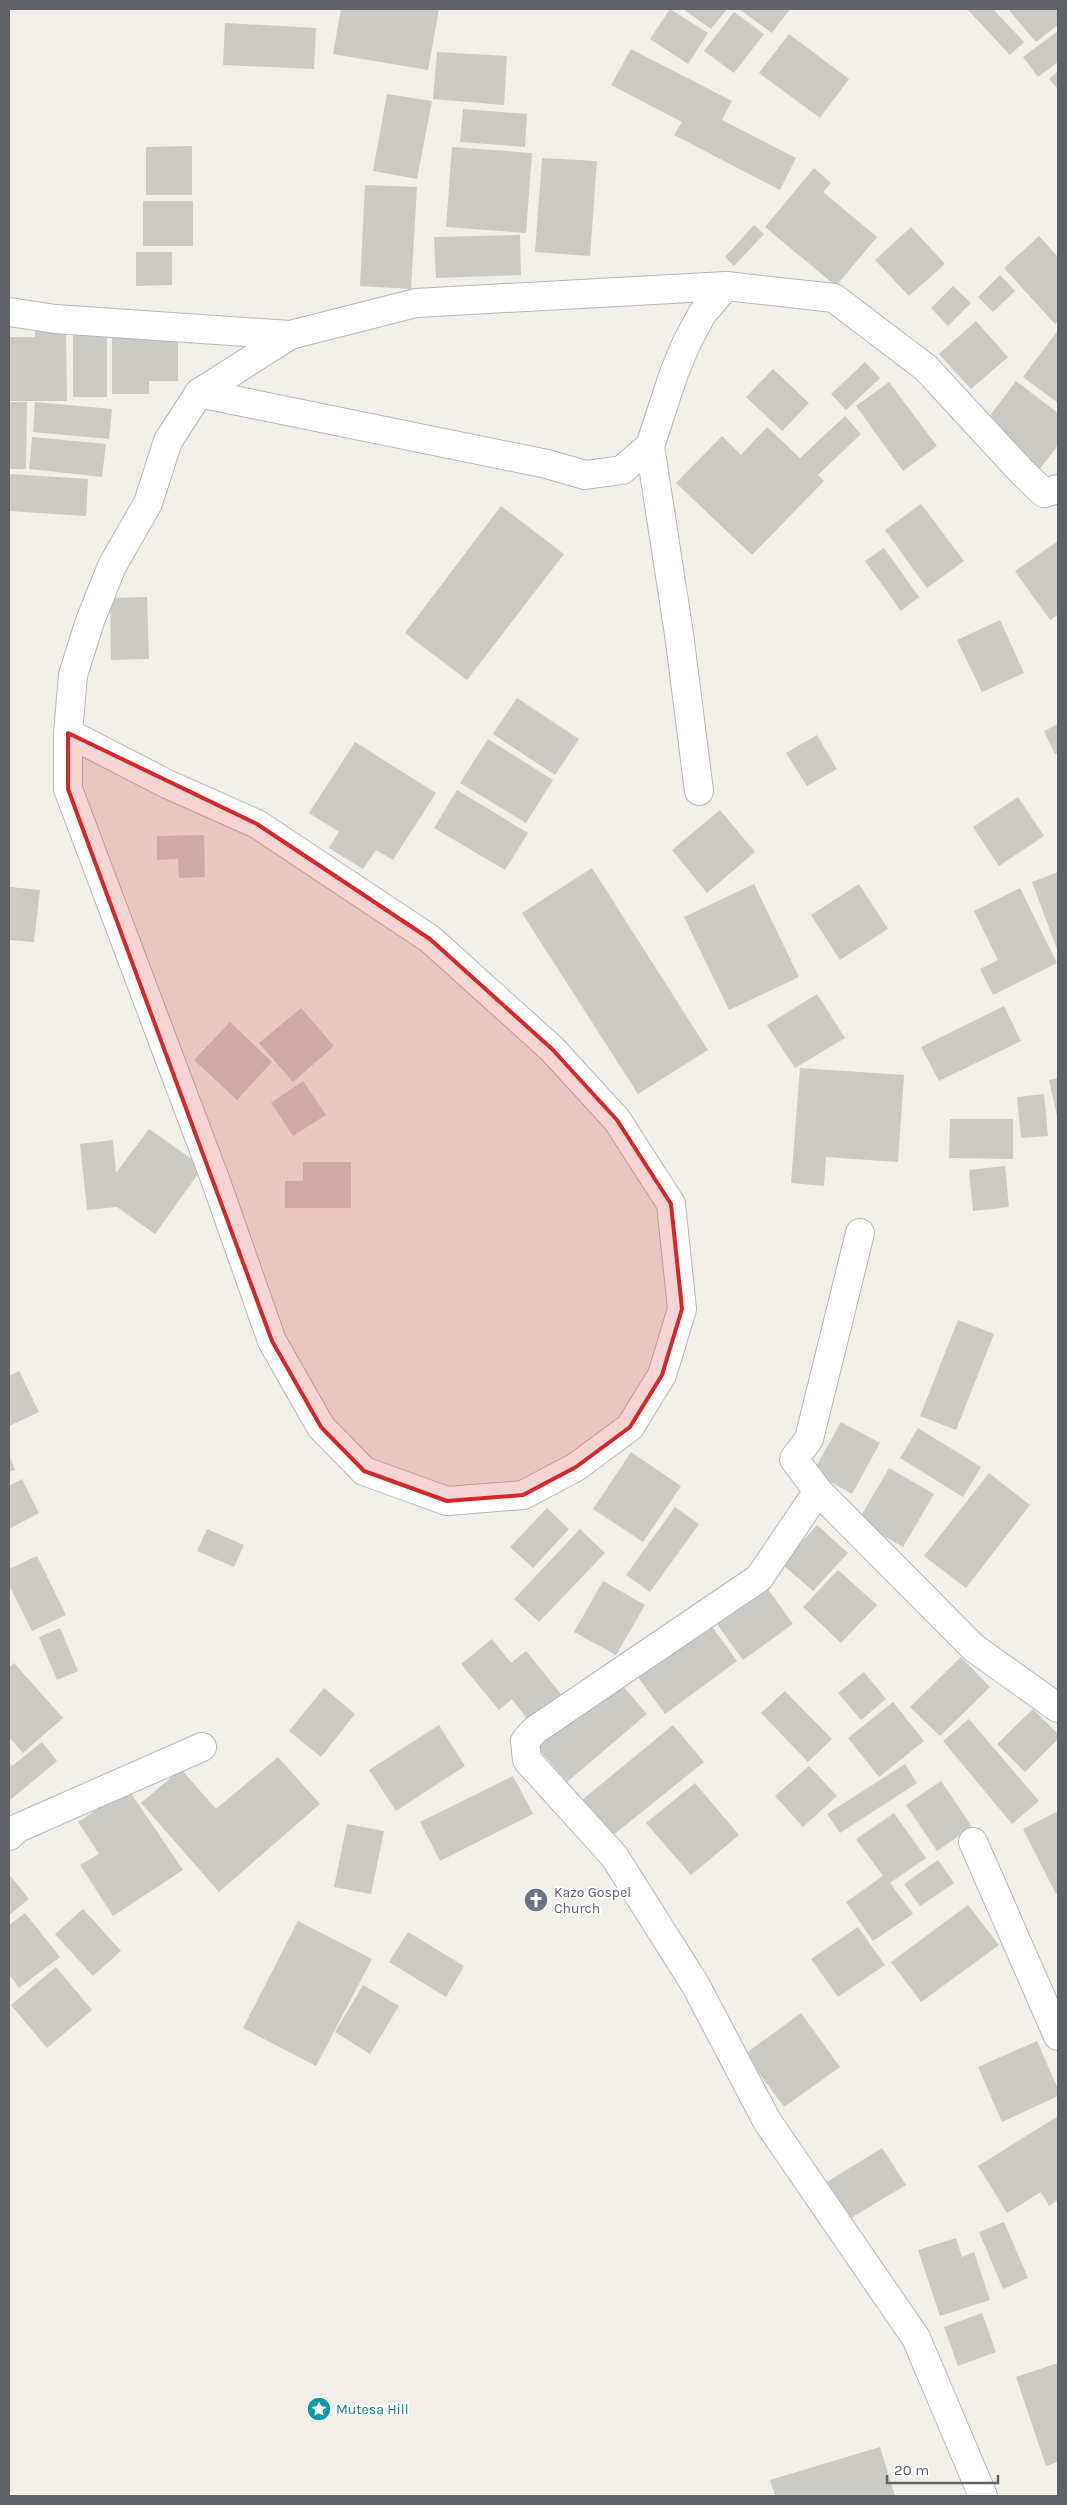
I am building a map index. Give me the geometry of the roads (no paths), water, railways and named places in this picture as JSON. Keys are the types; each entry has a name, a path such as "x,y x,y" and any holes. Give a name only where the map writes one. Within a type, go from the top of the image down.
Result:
{"street":[{"path":"699,791 679,634 650,446 674,373 687,342 702,314 726,286"},
{"path":"68,733 167,784 257,824 430,939 552,1049 617,1120 671,1204 682,1309 662,1375 630,1427 576,1466 523,1495 447,1501 364,1472 321,1427 272,1341 215,1179 68,790 68,733 73,675 90,621 112,566 148,503 168,441 199,392 290,335 416,303 726,286 834,298 926,368 1022,472 1044,493 1058,489"},
{"path":"9,312 55,319 290,335"},
{"path":"199,392 547,464 585,475 622,470 650,446"},
{"path":"860,1233 809,1439 794,1458 818,1491 974,1648 1058,1708"},
{"path":"818,1491 759,1578 535,1730 525,1741 526,1754 527,1760 614,1856 696,1984 767,2121 916,2338 983,2496"},
{"path":"9,1836 18,1828 202,1747"},
{"path":"973,1842 1058,2036"}],"place":[{"name":"Kazo Gospel Church","path":"536,1900"},
{"name":"Mutesa Hill","path":"319,2409"}]}
